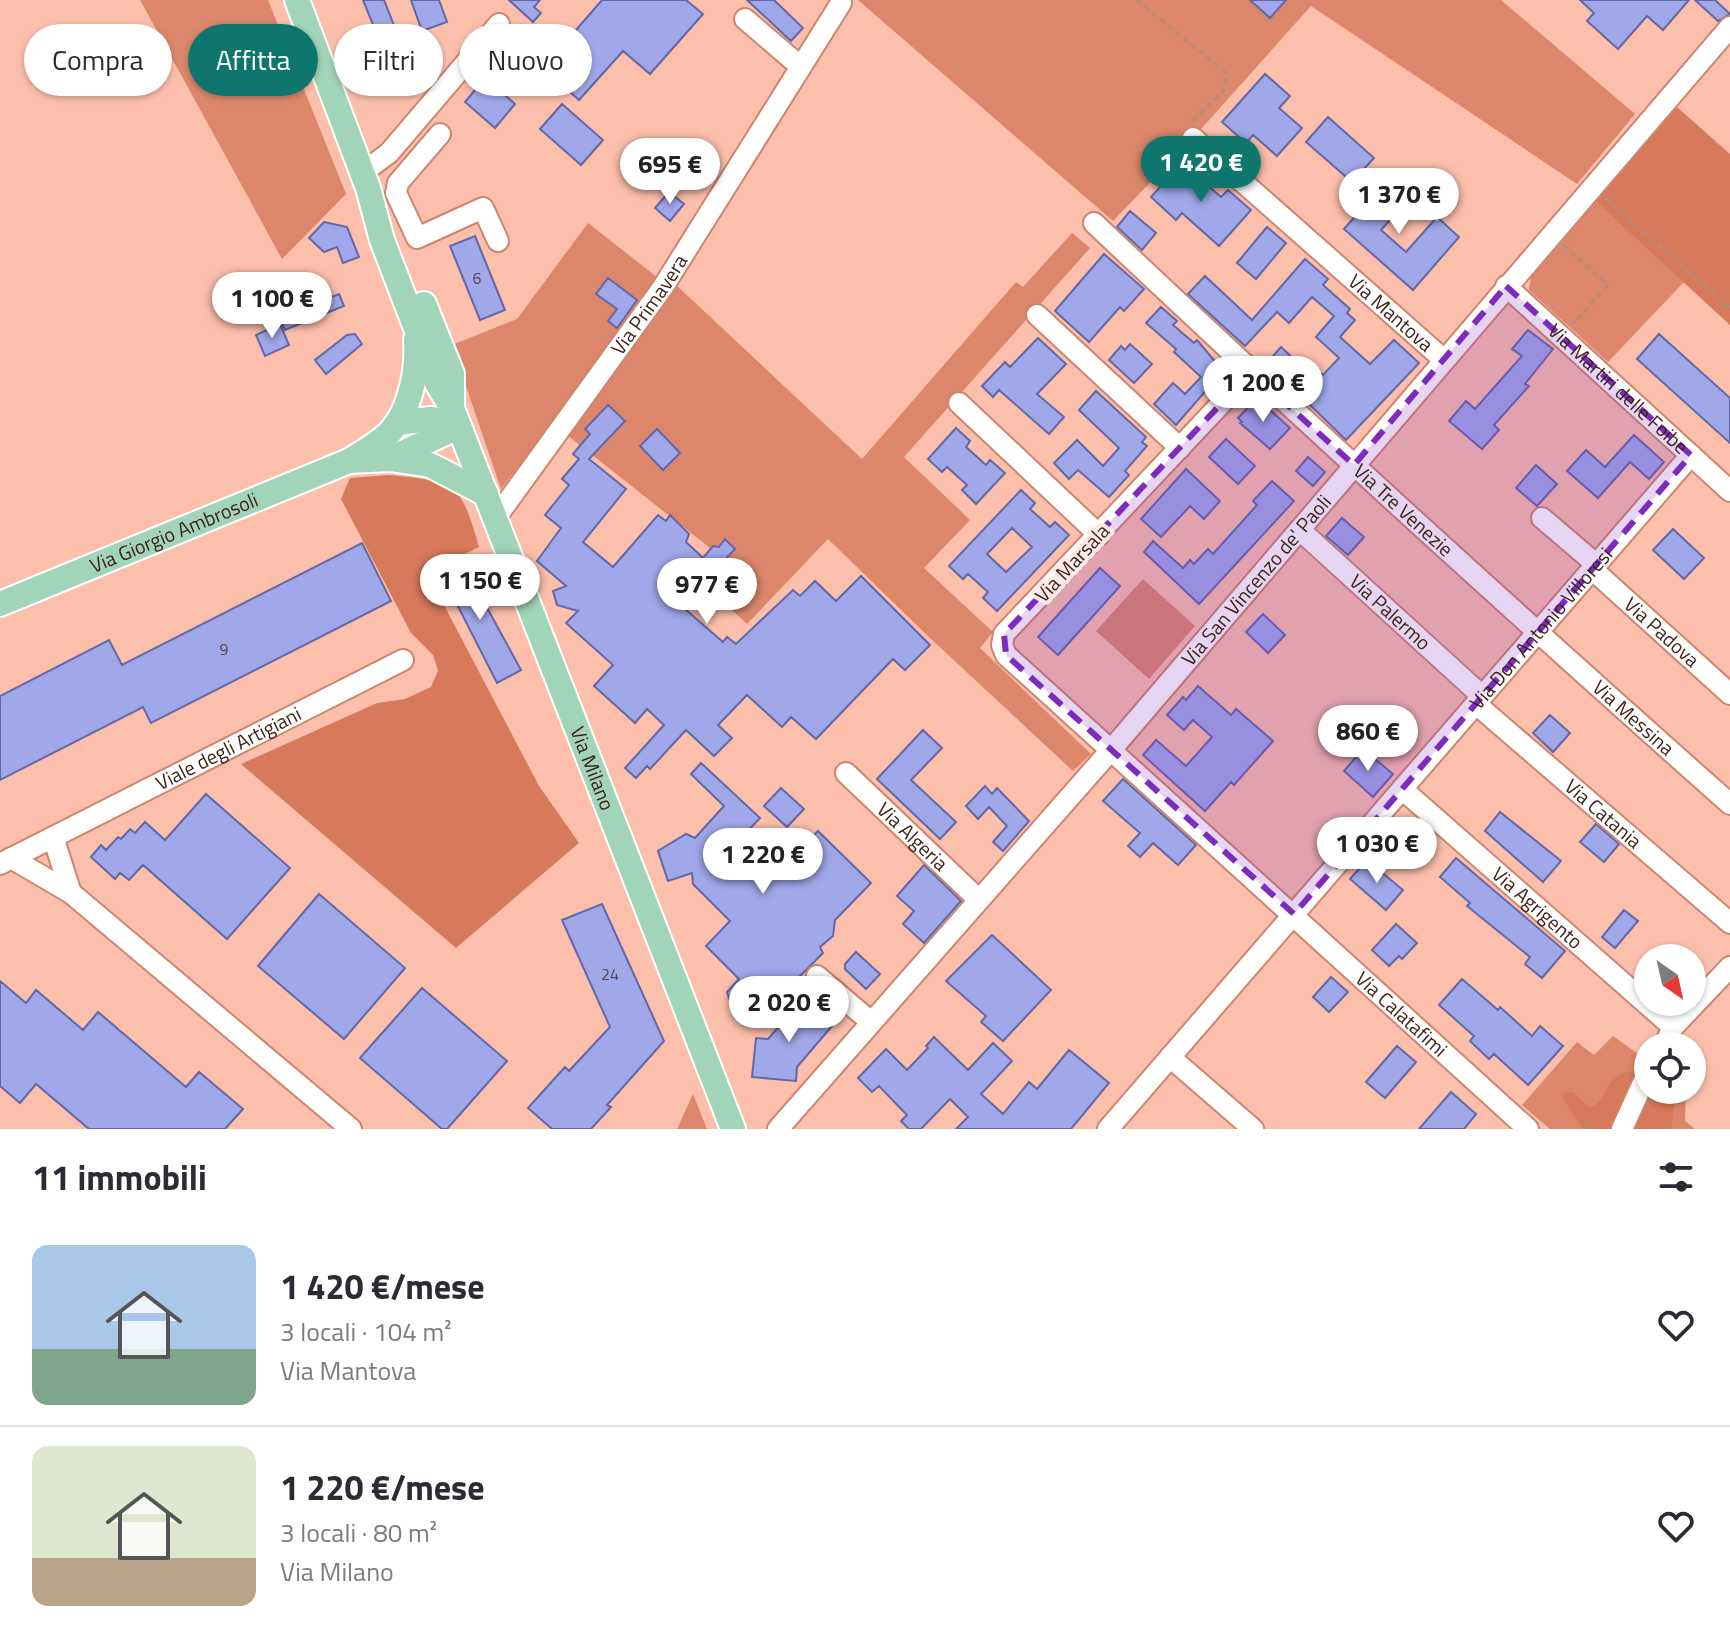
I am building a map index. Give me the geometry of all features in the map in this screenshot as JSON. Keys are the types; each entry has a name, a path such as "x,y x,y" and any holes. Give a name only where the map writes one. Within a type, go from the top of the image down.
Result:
{"main road":[{"path":"297,0 389,237"},
{"name":"Via Milano","path":"389,237 415,325 437,383 454,415 486,494 733,1129"},
{"name":"Via Milano","path":"389,237 452,374 454,415"},
{"name":"Via Giorgio Ambrosoli","path":"0,604 349,461 389,434 403,415 416,367 415,325"},
{"path":"397,423 454,415"},
{"name":"Via Giorgio Ambrosoli","path":"390,459 447,432 454,415"},
{"name":"Via Giorgio Ambrosoli","path":"349,461 390,459 430,465 486,494"}],"street":[{"name":"Via Primavera","path":"495,519 663,287 841,3"},
{"path":"745,19 801,67"},
{"name":"Via San Vincenzo de' Paoli","path":"778,1129 1111,750 1730,27"},
{"path":"365,180 459,71"},
{"path":"440,134 398,183 396,193 417,238 483,208 498,241"},
{"name":"Via Mantova","path":"1193,138 1443,359"},
{"name":"Via Tre Venezie","path":"1094,223 1251,372 1537,633"},
{"name":"Via Martiri delle Foibe","path":"1506,286 1730,491"},
{"path":"1037,315 1180,448"},
{"name":"Via Marsala","path":"1111,750 1006,655 1002,645 1004,634 1251,372"},
{"path":"959,403 1099,535"},
{"name":"Via Don Antonio Villoresi","path":"1108,1129 1691,455"},
{"name":"Via Padova","path":"1542,518 1730,694"},
{"name":"Via Palermo","path":"1300,530 1479,700"},
{"name":"Via Messina","path":"1537,633 1730,804"},
{"name":"Viale degli Artigiani","path":"5,861 403,660"},
{"name":"Via Catania","path":"1479,700 1730,923"},
{"name":"Via Calatafimi","path":"1111,750 1528,1129"},
{"name":"Via Algeria","path":"846,773 979,900"},
{"name":"Via Agrigento","path":"1402,789 1673,1027"},
{"path":"53,837 71,893"},
{"name":"Viale degli Artigiani","path":"5,861 71,893 351,1129"},
{"path":"1671,1032 1730,967"},
{"path":"817,976 871,1022"},
{"path":"1170,1057 1253,1129"},
{"path":"1622,1129 1634,1103"}],"path":[{"path":"1137,0 1220,66 1227,77 1224,90 1188,128 1193,138"},
{"path":"1144,6 1149,0"},
{"path":"1604,197 1730,308"},
{"path":"1563,245 1608,285 1569,328"}],"highlighted area":[{"path":"1506,286 1691,455 1294,914 1006,655 1004,634 1251,372 1354,465"}],"shaded area":[{"path":"140,0 268,0 278,24 188,24 188,88 172,58 172,24 153,24"},
{"path":"858,0 1501,0 1635,114 1577,184 1311,6 1193,138 1113,221"},
{"path":"193,96 307,96 346,194 282,259"},
{"path":"1677,107 1730,154 1730,325 1595,201"},
{"path":"1595,201 1684,282 1608,362 1529,290 1531,275"},
{"path":"588,223 662,281 501,489 452,345 517,319"},
{"path":"1072,233 1090,248 904,457 970,520 924,568 993,632 980,648 1091,754 1073,771 828,539 747,624 706,586 729,563 567,435 674,283 862,459 1016,282 1023,287"},
{"path":"389,475 442,483 460,497 479,547 427,573 539,786 579,843 456,948 241,764 377,703 405,699 431,687 438,671 433,655 411,633 341,499 350,478"},
{"path":"1143,579 1195,626 1149,679 1096,631"},
{"path":"1613,1036 1634,1051 1634,1104 1686,1104 1685,1121 1695,1129 1550,1129 1522,1105 1577,1042 1594,1055"},
{"path":"1629,1071 1634,1074 1634,1104 1674,1104 1671,1129 1583,1129 1563,1099 1564,1093 1573,1092 1590,1108 1597,1104 1620,1075"},
{"path":"693,1094 707,1129 677,1129"}],"building":[{"path":"363,0 384,0 393,24 373,24"},
{"path":"411,0 439,0 447,22 420,24"},
{"path":"509,0 540,0 534,7 541,13 533,22"},
{"path":"602,0 686,0 703,14 650,74 623,51 592,86 592,24 581,24"},
{"path":"747,0 774,0 803,28 791,41"},
{"path":"1250,0 1286,0 1270,18"},
{"path":"1580,0 1689,0 1663,30 1647,16 1618,49 1587,21 1594,13"},
{"path":"1695,0 1715,0 1730,14 1718,21"},
{"path":"1265,74 1290,96 1279,108 1302,128 1277,156 1253,135 1246,143 1222,122"},
{"path":"470,96 506,96 515,104 495,128 465,102"},
{"path":"562,104 603,140 581,165 540,129"},
{"path":"1328,117 1374,158 1352,182 1306,142"},
{"path":"1182,163 1221,197 1228,190 1251,210 1219,246 1182,213 1176,220 1151,197"},
{"path":"1391,176 1412,195 1381,230 1406,252 1437,217 1459,237 1413,290 1344,229"},
{"path":"669,192 684,204 670,221 655,208"},
{"path":"1130,211 1156,233 1142,250 1117,227"},
{"path":"324,222 347,227 359,257 343,263 337,247 324,252 309,238"},
{"path":"1267,227 1286,243 1256,279 1237,263"},
{"path":"475,236 505,310 480,320 450,246"},
{"path":"1104,254 1144,289 1124,311 1120,307 1089,342 1055,311"},
{"path":"1305,259 1328,279 1323,285 1350,309 1347,313 1355,320 1340,337 1370,364 1394,340 1419,363 1346,440 1267,363 1281,347 1313,377 1318,371 1323,375 1339,358 1316,337 1334,316 1312,297 1289,323 1277,312 1245,346 1188,294 1205,276 1252,320"},
{"path":"608,278 637,300 617,328 608,321 617,309 596,294"},
{"path":"339,294 344,306 285,330 280,318"},
{"path":"1161,307 1177,321 1173,325 1194,343 1197,340 1223,371 1176,425 1154,404 1173,383 1185,394 1201,377 1174,352 1176,349 1146,323"},
{"path":"280,324 289,345 265,356 256,335"},
{"path":"1528,330 1553,349 1525,384 1529,386 1494,425 1499,430 1482,449 1449,421 1466,401 1475,409 1522,356 1512,349"},
{"path":"355,334 362,344 326,374 315,360 347,335"},
{"path":"1659,334 1730,398 1730,443 1637,359"},
{"path":"1038,338 1066,364 1037,394 1064,417 1049,434 999,390 993,397 982,386 1005,362 1010,367"},
{"path":"1130,344 1152,364 1134,383 1109,360 1121,346 1125,350"},
{"path":"1096,391 1146,437 1142,442 1147,446 1125,471 1129,475 1109,497 1078,470 1069,479 1054,463 1077,440 1103,466 1119,448 1079,410"},
{"path":"1257,398 1290,428 1270,449 1238,418"},
{"path":"608,405 625,421 589,459 626,489 583,542 613,567 658,515 666,521 670,515 689,534 686,542 703,558 713,546 719,547 725,539 735,549 689,598 693,601 685,609 723,642 727,637 736,644 793,590 800,596 815,581 836,601 861,576 930,645 905,670 893,659 816,739 791,717 782,727 747,695 718,725 732,738 714,756 686,730 650,769 647,766 636,778 625,768 664,725 647,709 635,723 594,686 613,665 566,623 578,611 557,605 553,591 566,586 537,561 561,528 545,515 569,485 562,479 579,459 573,454 590,434 585,429"},
{"path":"956,428 970,441 966,447 986,465 990,460 1005,473 976,504 962,490 967,485 947,467 942,472 928,459"},
{"path":"657,429 680,453 663,470 640,446"},
{"path":"1634,435 1664,462 1649,479 1630,462 1598,498 1567,471 1586,450 1605,467"},
{"path":"1226,439 1255,466 1238,484 1209,457"},
{"path":"1308,457 1325,472 1313,486 1296,471"},
{"path":"1536,465 1557,484 1537,506 1516,488"},
{"path":"1186,469 1220,501 1204,519 1190,506 1161,537 1141,519"},
{"path":"1272,481 1294,501 1199,604 1144,552 1153,541 1183,568 1190,560 1194,564 1208,549 1213,554 1257,505 1253,501"},
{"path":"1021,490 1035,503 1030,509 1050,527 1055,522 1069,535 997,611 983,598 988,592 968,574 963,579 949,566","holes":["1012,528 1032,547 1006,572 987,554"]},
{"path":"1342,518 1364,537 1348,555 1326,536"},
{"path":"1673,529 1704,558 1684,579 1653,550"},
{"path":"362,543 391,601 151,723 143,707 0,780 0,696 109,640 122,665"},
{"path":"461,560 521,670 497,683 440,571"},
{"path":"1100,568 1120,586 1058,655 1038,637"},
{"path":"1263,614 1285,635 1268,653 1246,632"},
{"path":"1198,686 1231,715 1236,709 1273,741 1234,785 1231,782 1205,811 1143,755 1156,740 1186,766 1212,737 1193,720 1184,730 1167,715"},
{"path":"1550,715 1570,733 1553,752 1533,733"},
{"path":"923,730 942,748 911,780 956,822 940,839 877,779"},
{"path":"1363,749 1393,774 1373,797 1344,771"},
{"path":"701,763 760,818 741,838 777,873 818,831 871,883 835,920 833,936 820,947 823,953 789,987 779,977 745,1008 731,1004 727,992 739,979 706,946 730,921 693,884 692,873 668,881 658,851 686,834 695,838 724,806 691,774"},
{"path":"1123,779 1196,845 1178,865 1153,843 1140,857 1128,846 1140,833 1103,801"},
{"path":"985,786 992,794 997,788 1029,821 1003,851 993,842 1007,826 989,807 978,819 966,806"},
{"path":"781,788 804,809 787,827 764,806"},
{"path":"206,794 290,868 227,939 143,865 129,880 120,873 115,879 91,857 101,845 106,850 118,837 121,839 130,829 135,833 145,822 165,840"},
{"path":"1500,812 1561,861 1543,882 1485,831"},
{"path":"1596,824 1619,844 1604,862 1580,842"},
{"path":"1456,858 1565,951 1542,978 1525,964 1530,957 1467,906 1470,903 1440,877"},
{"path":"1367,860 1403,890 1386,910 1350,879"},
{"path":"924,865 961,901 924,943 903,924 914,911 897,896"},
{"path":"319,894 405,968 344,1039 258,966"},
{"path":"602,904 664,1041 607,1105 611,1107 591,1129 552,1129 528,1108 565,1067 569,1071 610,1027 562,920"},
{"path":"1624,910 1638,921 1615,948 1602,937"},
{"path":"1396,924 1417,943 1402,959 1399,956 1389,966 1372,950"},
{"path":"992,935 1051,990 1003,1041 981,1022 986,1016 946,981"},
{"path":"856,952 880,974 866,989 845,969 845,964"},
{"path":"1331,977 1348,992 1329,1012 1313,997"},
{"path":"1462,979 1532,1036 1540,1026 1563,1046 1528,1085 1494,1054 1489,1059 1470,1041 1474,1036 1439,1005"},
{"path":"0,981 26,1003 36,990 83,1030 98,1012 186,1087 199,1072 243,1109 225,1129 89,1129 36,1084 20,1103 0,1086"},
{"path":"422,988 507,1061 447,1129 442,1129 360,1058"},
{"path":"802,1000 832,1026 797,1067 796,1081 752,1077 756,1038 768,1039"},
{"path":"934,1037 968,1070 993,1043 1012,1061 981,1094 1003,1114 1029,1082 1037,1089 1069,1050 1109,1083 1071,1129 956,1129 968,1117 950,1099 921,1129 909,1129 901,1121 907,1115 879,1086 872,1092 858,1078 886,1049 907,1070"},
{"path":"1397,1046 1416,1062 1385,1098 1366,1082"},
{"path":"1451,1092 1476,1114 1464,1129 1419,1129"}]}
